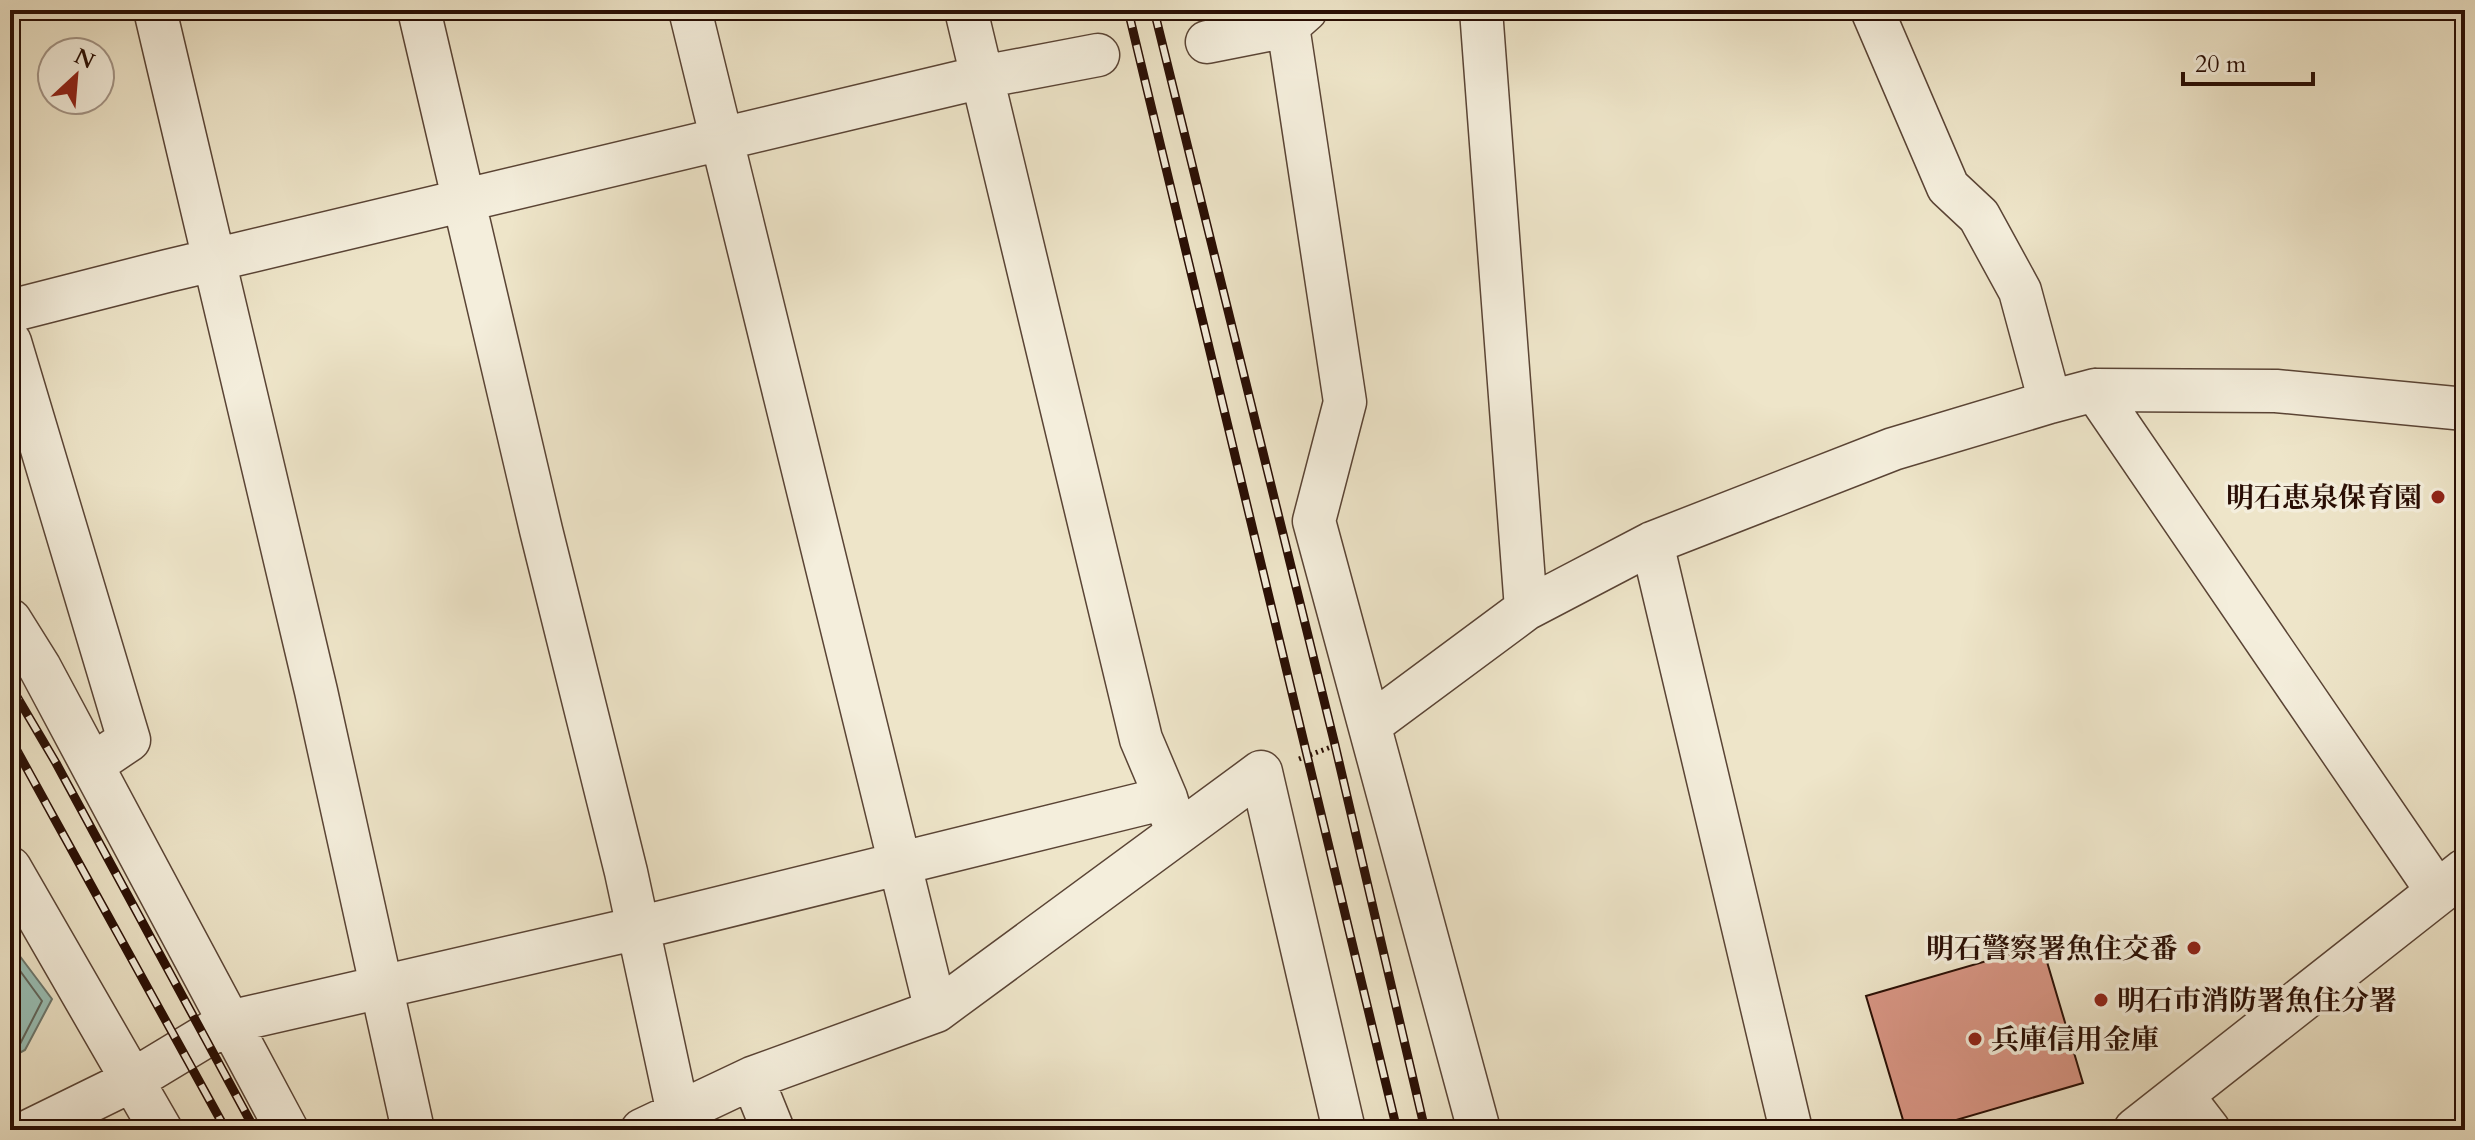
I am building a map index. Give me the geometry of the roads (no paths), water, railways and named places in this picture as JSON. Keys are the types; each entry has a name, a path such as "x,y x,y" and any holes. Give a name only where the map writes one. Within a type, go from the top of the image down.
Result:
{"street":[{"path":"155,10 316,691 413,1130"},
{"path":"419,10 537,515 638,928 660,1121 752,1078 936,1011 1172,816 1261,772 1344,1130"},
{"path":"690,10 936,1011"},
{"path":"966,10 1141,739 1172,816"},
{"path":"1481,10 1526,609"},
{"path":"1872,10 1948,187 1979,216 2020,291 2050,402"},
{"path":"1207,42 1297,18 1345,402 1314,521 1479,1130"},
{"path":"10,311 982,77 1098,55"},
{"path":"10,342 129,740 92,765"},
{"path":"1371,724 1526,609 1652,543 1893,449 2050,402 2095,390 2276,391 2465,409"},
{"path":"2095,390 2451,881 2136,1130"},
{"path":"1652,543 1791,1130"},
{"path":"10,620 40,668 287,1130"},
{"path":"31,1130 133,1080 229,1022 638,928 898,863 1172,816"},
{"path":"10,868 161,1130"},
{"path":"752,1078 773,1130"},
{"path":"2182,1095 2209,1130"}],"water":[{"path":"10,943 52,999 25,1050 10,1058"}],"railway":[{"path":"1128,10 1397,1130"},
{"path":"1154,10 1335,745 1425,1130"},
{"path":"10,685 56,763 255,1130"},
{"path":"10,738 226,1130"}],"place":[{"name":"明石恵泉保育園","path":"2438,497"},
{"name":"明石警察署魚住交番","path":"2194,948"},
{"name":"明石市消防署魚住分署","path":"2101,1000"},
{"name":"兵庫信用金庫","path":"1975,1039"}]}
